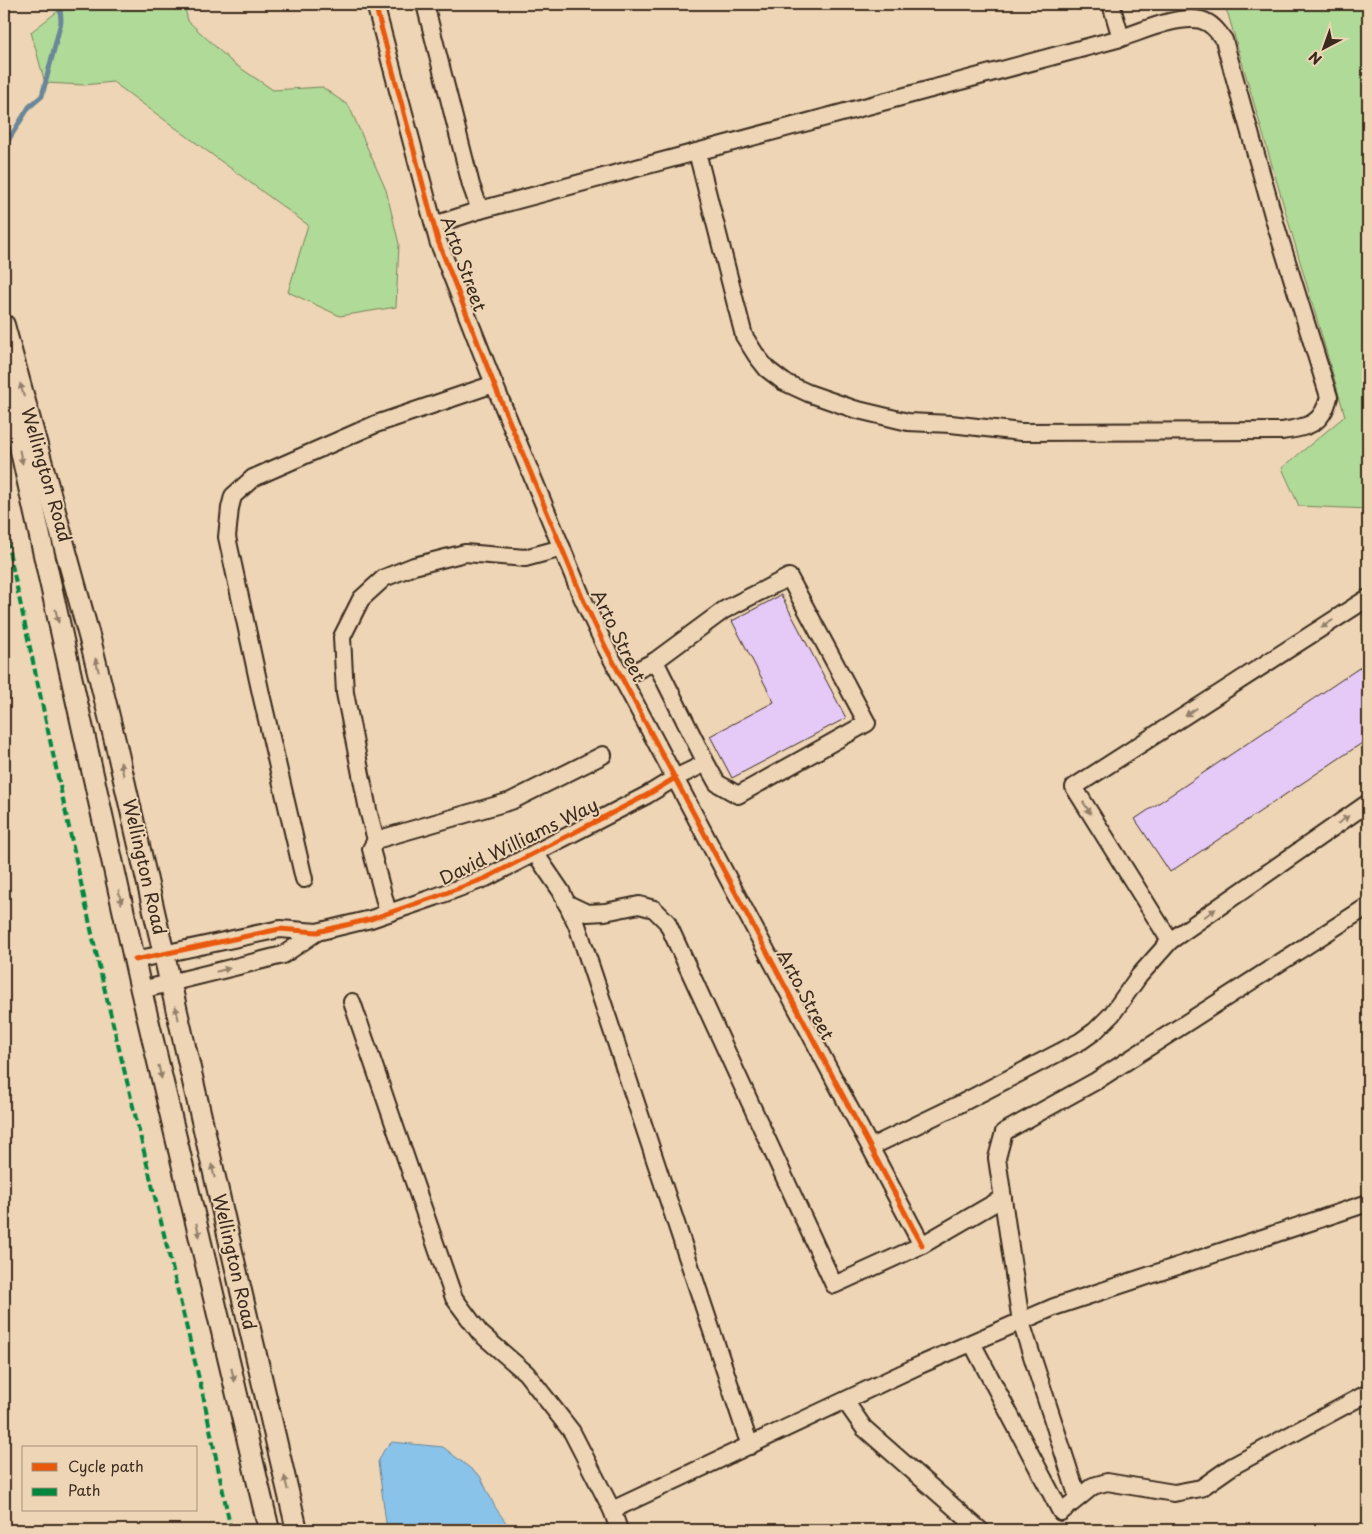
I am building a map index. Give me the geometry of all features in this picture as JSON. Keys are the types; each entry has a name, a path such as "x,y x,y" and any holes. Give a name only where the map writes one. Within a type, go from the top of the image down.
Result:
{"main road":[{"name":"Wellington Road","path":"4,325 89,633 297,1530"},
{"name":"Wellington Road","path":"4,375 141,990 269,1530"}],"street":[{"name":"Arto Street","path":"375,4 438,241 494,384 601,638 922,1245"},
{"path":"425,4 471,185 480,210"},
{"path":"1111,4 1121,38"},
{"path":"434,225 480,210 1121,38 1175,21 1201,20 1218,31 1224,40 1276,226 1329,397 1326,411 1316,421 1302,428 1282,431 1021,432 952,424 908,422 854,409 808,394 784,382 767,370 744,336 697,152"},
{"path":"304,879 227,537 233,496 253,478 376,424 494,384"},
{"path":"388,913 371,849 376,840 368,810 345,693 342,637 361,599 384,578 414,566 465,554 526,558 562,548"},
{"path":"622,678 655,661 724,610 789,577 867,723 738,795 717,783 655,661"},
{"path":"1170,941 1074,787 1368,598"},
{"path":"376,840 511,801 603,755"},
{"name":"David Williams Way","path":"135,960 280,929 317,932 371,919 435,897 486,878 706,763"},
{"path":"871,1147 1081,1041 1095,1031 1112,1014 1139,976 1170,941 1368,803"},
{"path":"535,853 561,891 577,925 750,1446"},
{"path":"566,902 587,913 605,912 639,905 654,909 667,922 834,1285 922,1245 1003,1198"},
{"path":"1078,1498 1021,1322 997,1158 1004,1132 1096,1081 1368,906"},
{"name":"David Williams Way","path":"141,990 283,955 317,932"},
{"path":"352,1002 454,1298 480,1333 526,1373 572,1432 612,1510 619,1530"},
{"path":"612,1510 920,1365 1054,1307 1368,1203"},
{"path":"972,1343 1061,1512 1093,1486 1107,1482 1174,1493 1201,1488 1231,1467 1368,1394"},
{"path":"845,1401 864,1428 980,1530"}],"green space":[{"path":"67,4 184,4 188,21 233,63 273,90 322,87 349,106 386,190 399,244 396,307 340,316 288,292 308,225 113,82 84,85 45,83 31,32"},
{"path":"1222,4 1368,4 1368,509 1299,506 1282,468 1345,416 1228,14"}],"water":[{"path":"392,1442 443,1447 480,1476 495,1507 511,1530 387,1530 378,1462 384,1450"}],"building":[{"path":"781,595 846,718 732,778 710,736 774,702 732,621"},
{"path":"1368,662 1368,739 1170,872 1135,819"}],"waterway":[{"path":"4,153 6,144 29,107 42,96 61,22 60,4"}],"marked path":[{"path":"4,528 99,966 203,1395 231,1530"}],"cycle path":[{"path":"375,4 438,241 494,384 582,597 605,646 922,1245"},
{"path":"135,960 280,929 317,932 371,919 486,878 647,795 675,778"}]}
